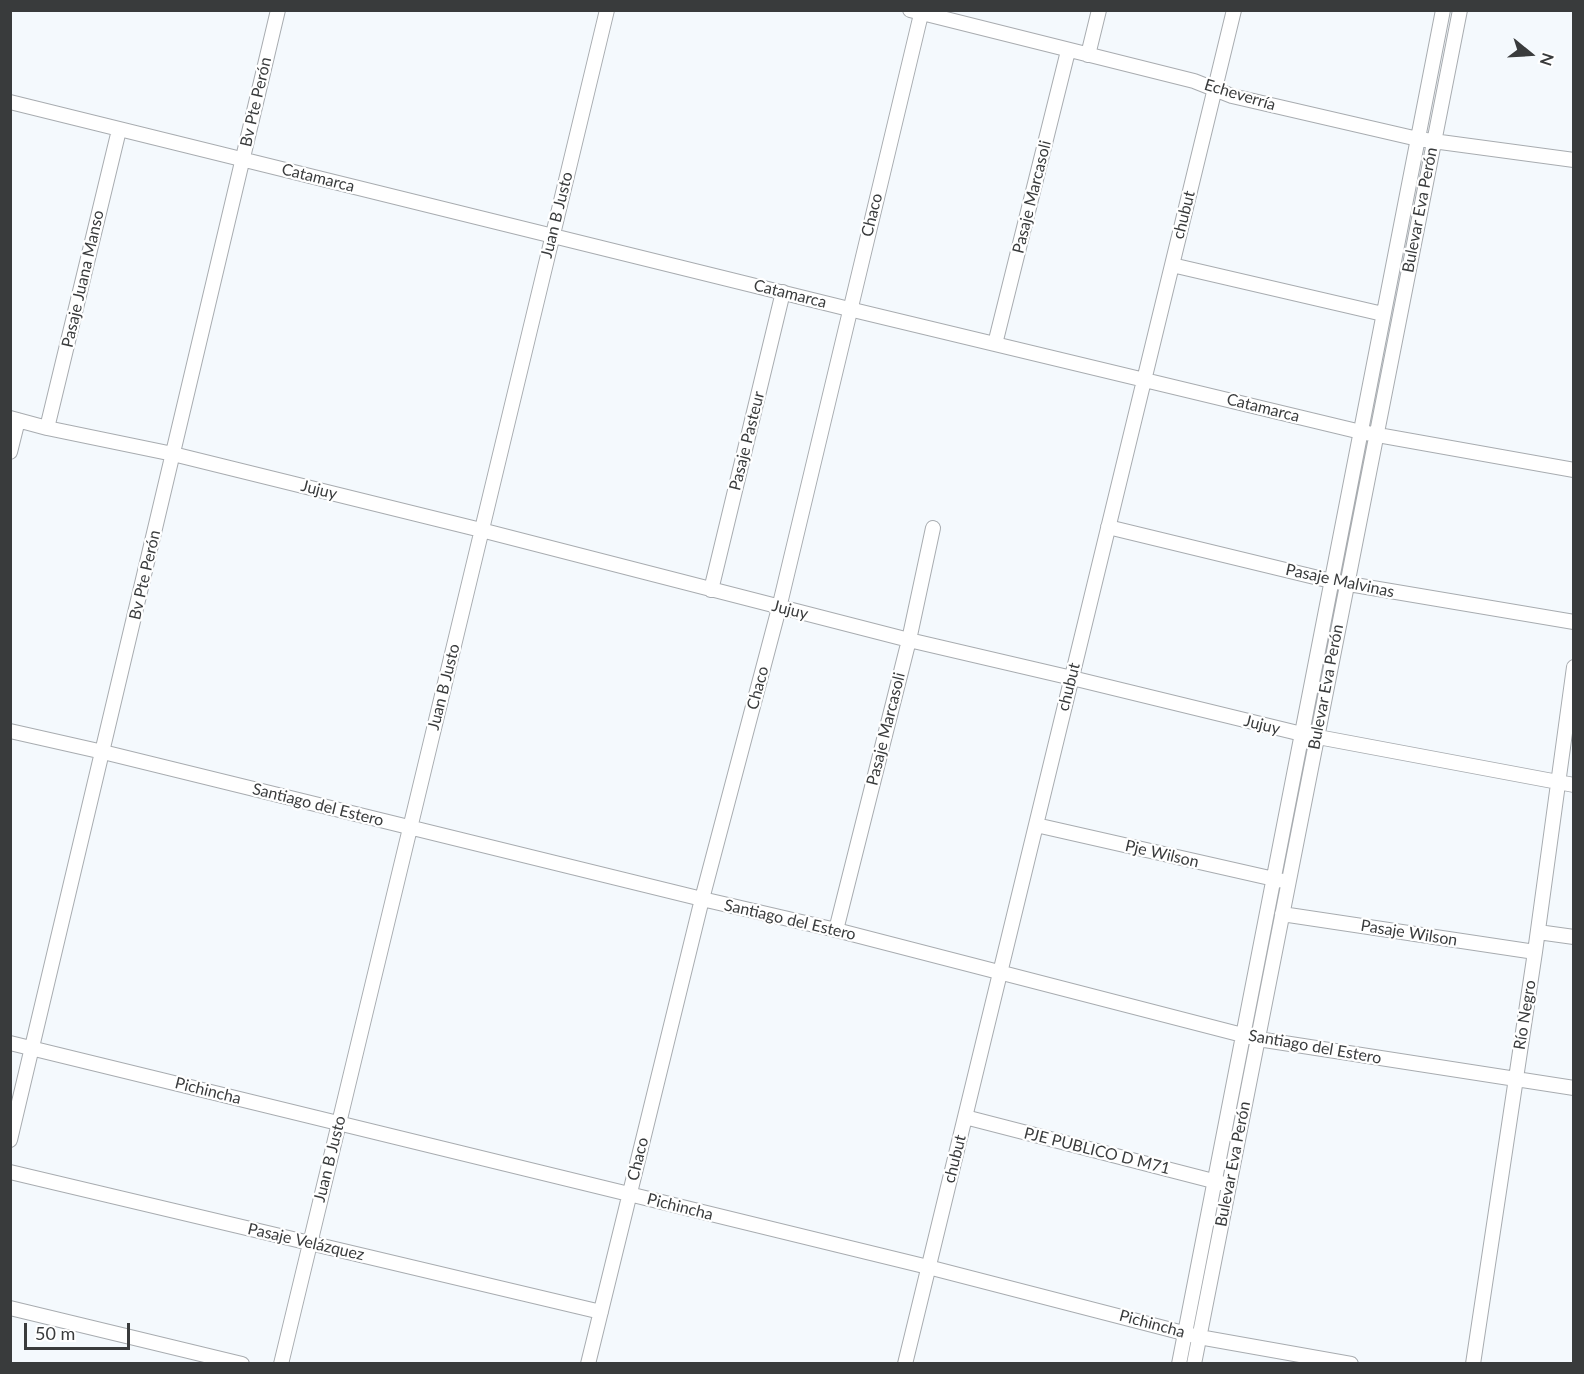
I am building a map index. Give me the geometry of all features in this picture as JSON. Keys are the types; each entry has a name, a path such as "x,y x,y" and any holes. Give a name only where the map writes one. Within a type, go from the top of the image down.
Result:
{"street":[{"name":"Bv Pte Perón","path":"10,1140 34,1048 278,10"},
{"name":"Juan B Justo","path":"281,1364 607,10"},
{"path":"1088,56 1099,10"},
{"name":"chubut","path":"905,1364 1234,10"},
{"name":"Bulevar Eva Perón","path":"1179,1364 1443,10"},
{"name":"Bulevar Eva Perón","path":"1194,1364 1460,10"},
{"name":"Echeverría","path":"918,11 1068,51 1194,81 1232,96 1418,139 1574,160"},
{"name":"Chaco","path":"588,1364 702,899 779,608 918,11"},
{"name":"Pasaje Marcasoli","path":"995,344 1068,51"},
{"name":"Catamarca","path":"10,102 849,309 1360,432 1574,470"},
{"name":"Pasaje Juana Manso","path":"47,428 119,129"},
{"path":"1172,264 1383,314"},
{"name":"Pasaje Pasteur","path":"711,590 783,292"},
{"path":"10,452 14,419"},
{"name":"Jujuy","path":"14,419 173,454 482,530 779,608 1302,734 1574,785"},
{"name":"Pasaje Malvinas","path":"1108,527 1331,581 1574,622"},
{"name":"Pasaje Marcasoli","path":"836,930 909,640 933,528"},
{"name":"Río Negro","path":"1473,1364 1538,932 1574,667"},
{"name":"Santiago del Estero","path":"10,731 836,930 1258,1039 1574,1088"},
{"name":"Pje Wilson","path":"1036,825 1288,882"},
{"name":"Pasaje Wilson","path":"1282,914 1535,952"},
{"path":"1538,932 1574,937"},
{"name":"Pichincha","path":"10,1042 928,1267 1199,1337 1352,1364"},
{"name":"PJE PUBLICO D M71","path":"965,1118 1229,1185"},
{"name":"Pasaje Velázquez","path":"10,1172 601,1312"},
{"path":"10,1308 242,1364"}]}
